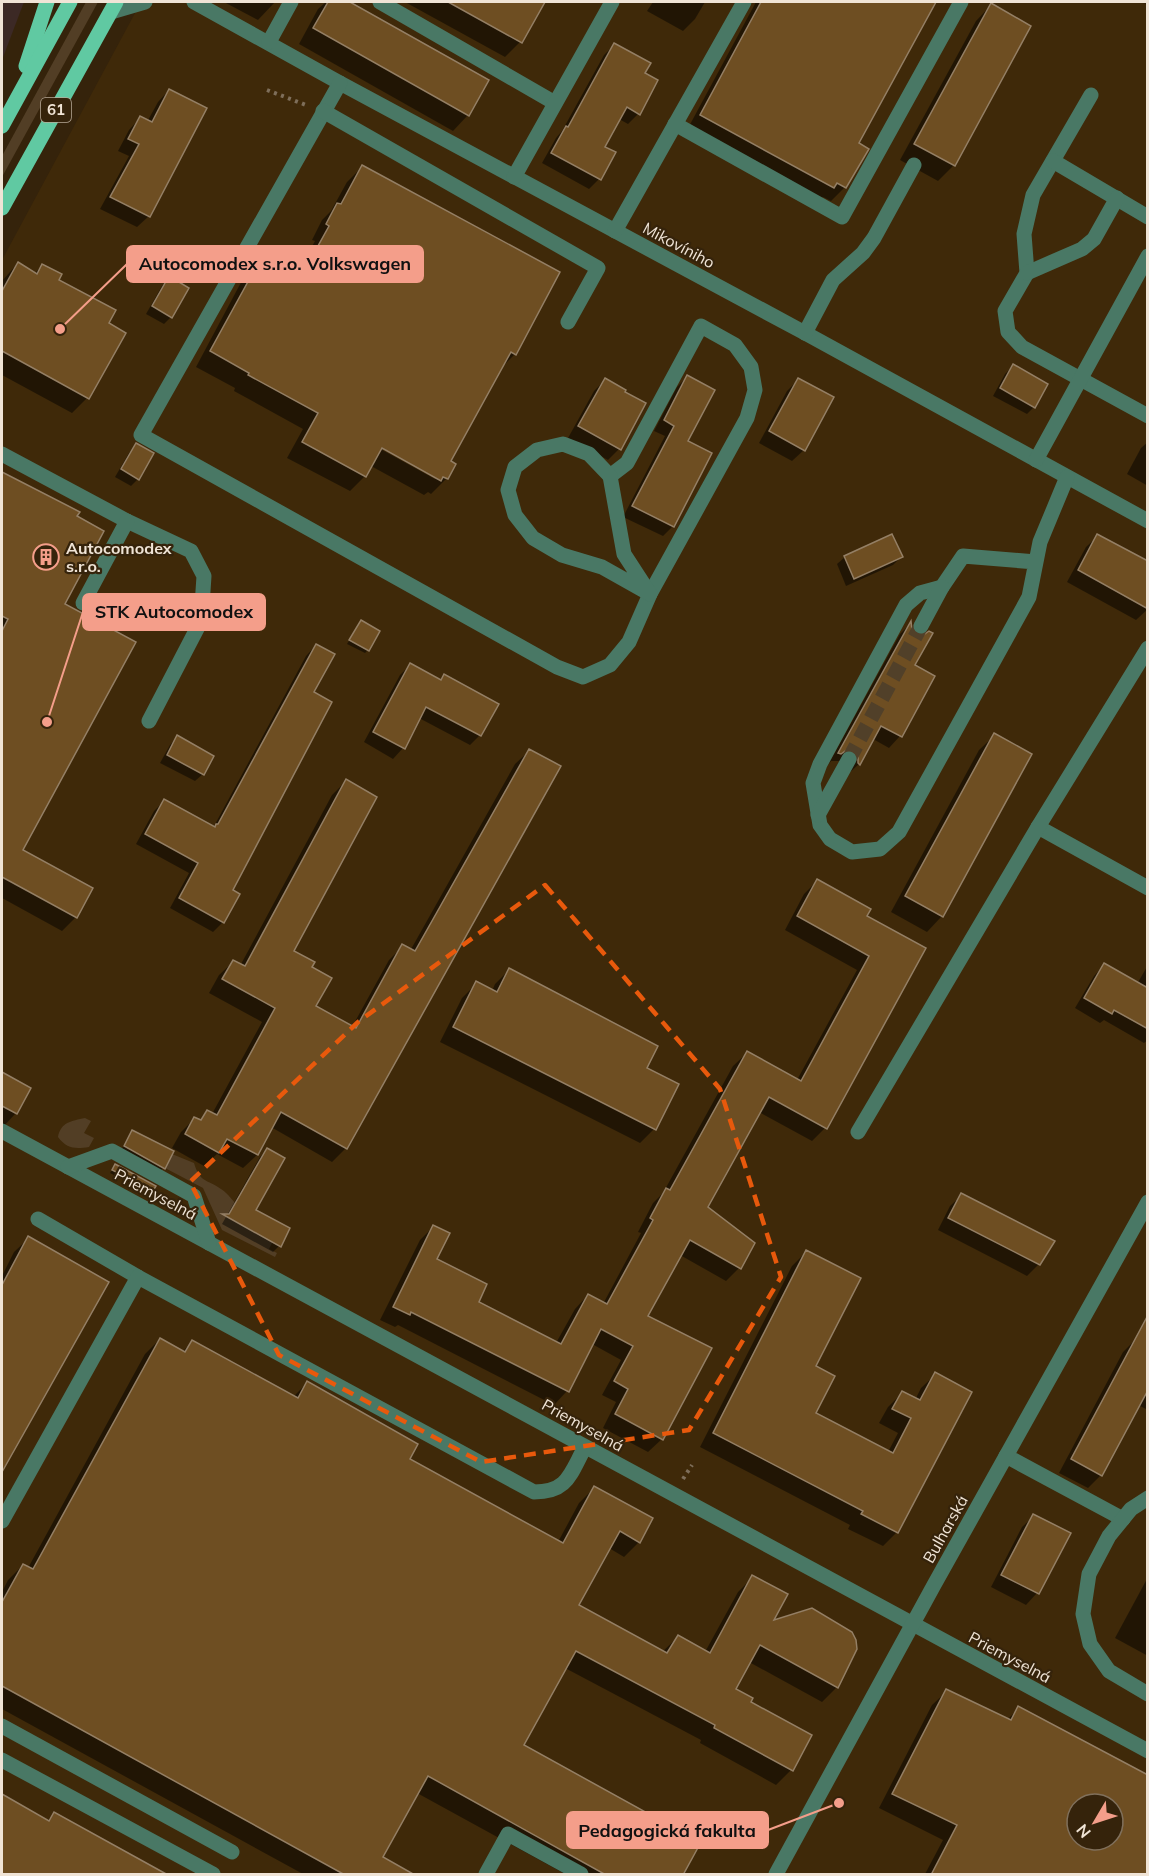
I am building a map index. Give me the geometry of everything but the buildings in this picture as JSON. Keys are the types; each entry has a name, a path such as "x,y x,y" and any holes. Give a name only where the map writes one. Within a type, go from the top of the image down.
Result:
{"main road":[{"path":"14,103 47,2"},
{"name":"61","path":"2,126 70,2"},
{"name":"61","path":"2,208 114,7"}],"street":[{"path":"114,7 145,2"},
{"path":"268,42 291,2"},
{"path":"380,2 555,103"},
{"path":"514,177 612,2"},
{"path":"615,231 744,2"},
{"path":"675,124 842,217 961,2"},
{"name":"Mikovíniho","path":"202,3 340,83 805,333 1148,521"},
{"path":"340,83 141,435 557,667 583,677 610,665 629,642 650,594 747,418 755,390 751,367 735,345 701,326 627,463 609,476"},
{"path":"1092,95 1033,195 1024,234 1027,273 1005,310 1008,332 1022,347 1148,416"},
{"path":"323,111 598,268 568,322"},
{"path":"1053,161 1148,217"},
{"path":"805,333 833,280 863,253 874,238 914,165"},
{"path":"1027,273 1082,249 1094,239 1117,198"},
{"path":"1036,460 1148,256"},
{"path":"563,444 589,454 609,476 624,554 650,594 602,567 562,555 532,538 515,515 508,490 515,467 537,450 563,444"},
{"path":"2,454 127,521 191,551 204,576 201,621 149,721"},
{"path":"942,586 920,592 906,604 820,764 813,783 820,825 830,839 852,852 880,849 899,832 1029,597 1040,542 1067,477"},
{"path":"83,603 127,521"},
{"path":"921,626 942,586 963,556 1036,562"},
{"path":"858,1132 1038,827 1148,648"},
{"path":"818,815 849,759"},
{"path":"1038,827 1148,888"},
{"name":"Priemyselná","path":"2,1131 1148,1751"},
{"path":"68,1167 112,1151 194,1196 209,1243"},
{"name":"Bulharská","path":"776,1875 1148,1202"},
{"path":"38,1219 534,1492 552,1492 566,1481 585,1447"},
{"path":"2,1521 138,1276"},
{"path":"1006,1456 1123,1519"},
{"path":"1148,1498 1131,1509 1109,1536 1089,1574 1083,1614 1090,1644 1109,1671 1148,1694"},
{"path":"2,1726 232,1852"},
{"path":"2,1760 213,1875"},
{"path":"486,1875 508,1834 581,1875"}],"path":[{"path":"267,90 323,111"}],"highlighted area":[{"path":"545,885 720,1089 781,1277 689,1430 481,1462 279,1355 190,1182 358,1022"}],"shaded area":[{"path":"2,2 24,2 2,60"},
{"path":"86,2 98,2 2,177 2,156"},
{"path":"141,2 1141,2 1147,5 1147,1874 2,1874 2,260"},
{"path":"85,1118 91,1121 84,1133 94,1138 89,1147 72,1147 58,1137 64,1125"},
{"path":"172,1154 194,1163 204,1180 227,1193 235,1203 228,1217 273,1241 269,1249 277,1253 275,1257 222,1230 203,1188 165,1168"}],"tunnel":[{"path":"849,759 921,626"}],"place":[{"name":"Autocomodex s.r.o. Volkswagen","path":"60,329"},
{"name":"Autocomodex s.r.o.","path":"46,557"},
{"name":"STK Autocomodex","path":"47,722"},
{"name":"Pedagogická fakulta","path":"839,1803"}]}
